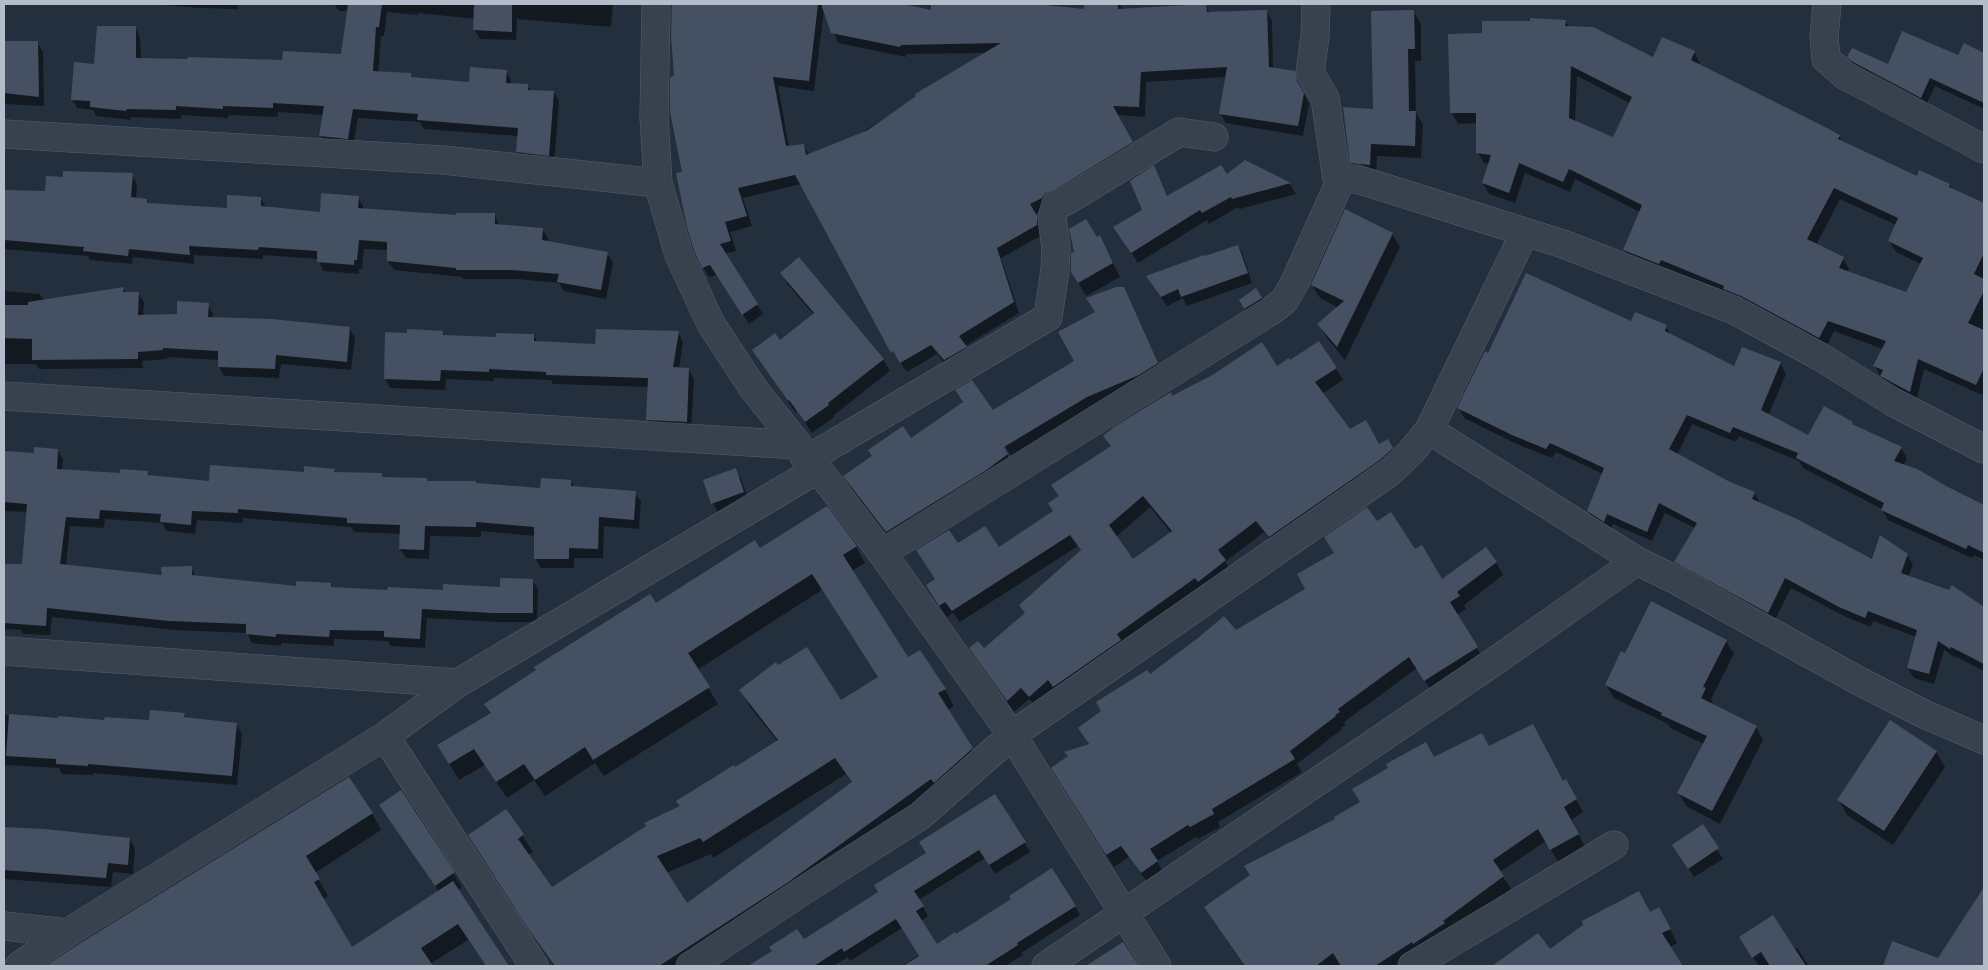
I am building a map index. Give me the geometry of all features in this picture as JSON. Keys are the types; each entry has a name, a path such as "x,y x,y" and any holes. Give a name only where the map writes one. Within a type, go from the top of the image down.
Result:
{"street":[{"path":"656,4 654,117 658,183 679,255 711,324 753,388 882,553 1012,736 1126,914 1157,966"},
{"path":"1316,4 1315,36 1310,74 1326,98 1338,186"},
{"path":"1827,4 1824,36 1826,59 1844,75 1984,149"},
{"path":"20,966 67,932 385,736 458,682 807,458 1048,317 1055,270 1056,248 1052,218 1056,204 1066,201 1179,132 1214,137"},
{"path":"4,134 443,160 658,183"},
{"path":"882,553 1263,316 1284,301 1294,284 1338,186 1345,180 1357,179 1525,232 1603,259 1734,310 1819,356 1893,402 1984,449"},
{"path":"690,966 920,816 1012,736 1390,472 1411,452 1429,430 1525,232"},
{"path":"4,396 807,458"},
{"path":"1429,430 1637,561 1676,580 1859,681 1924,714 1984,740"},
{"path":"1046,966 1126,914 1490,665 1637,561"},
{"path":"4,651 458,682"},
{"path":"385,736 534,966"},
{"path":"1412,966 1614,845"},
{"path":"4,926 67,932"}],"building":[{"path":"348,4 382,4 379,27 376,27 373,71 411,73 411,77 469,82 470,67 507,70 506,83 528,84 528,90 554,91 549,156 516,152 518,128 417,120 418,114 353,109 348,139 319,136 324,106 273,103 273,108 223,106 223,109 176,106 176,110 127,109 126,111 90,107 90,101 71,100 74,62 94,64 97,26 136,26 136,58 187,59 188,57 282,60 283,51 341,54"},
{"path":"474,4 512,4 512,32 473,30"},
{"path":"672,4 818,4 809,81 773,77 786,146 804,144 806,155 868,130 916,96 915,94 1001,43 901,45 900,47 831,33 821,4 903,4 931,10 931,4 1036,4 1084,9 1084,4 1118,4 1118,9 1206,4 1207,12 1267,10 1269,67 1295,71 1297,81 1304,93 1298,126 1219,114 1227,67 1141,72 1139,107 1113,106 1133,142 1060,187 1045,193 1042,198 1030,204 1037,216 1037,225 997,248 1014,302 959,336 967,347 944,360 931,345 900,363 893,351 891,353 795,175 738,188 747,216 725,222 731,241 720,244 758,304 742,315 710,265 702,268 687,227 676,173 682,172 670,112 670,77 674,76 671,35"},
{"path":"1414,10 1415,49 1408,49 1409,111 1416,111 1415,146 1371,144 1370,165 1350,163 1343,107 1373,109 1371,11"},
{"path":"1530,18 1566,20 1565,26 1593,27 1653,57 1662,37 1695,51 1691,60 1840,135 1838,139 1917,176 1919,170 1950,184 1949,187 1984,203 1984,253 1974,274 1984,279 1984,291 1968,323 1984,330 1984,368 1976,385 1918,359 1910,392 1880,376 1883,370 1873,366 1886,341 1828,321 1819,338 1741,296 1723,289 1724,286 1661,260 1659,264 1623,250 1642,205 1569,169 1563,182 1519,163 1509,193 1482,183 1491,155 1476,153 1476,113 1450,113 1448,34 1482,33 1482,21 1530,21","holes":["1571,66 1632,97 1613,137 1569,118","1834,188 1898,218 1888,241 1923,258 1906,292 1839,268 1844,257 1807,239"]},
{"path":"1902,31 1958,55 1964,43 1984,53 1984,103 1930,78 1921,98 1847,57 1852,48 1888,64"},
{"path":"4,41 38,41 39,97 4,93"},
{"path":"1245,160 1291,183 1232,199 1231,197 1202,213 1200,210 1131,253 1113,227 1142,210 1130,181 1154,165 1167,196 1221,165 1227,174"},
{"path":"63,171 133,173 131,197 147,199 147,203 227,208 227,195 261,197 261,206 320,212 321,193 359,196 358,208 456,215 456,213 495,213 495,224 543,228 542,240 608,252 601,290 557,282 559,274 511,270 456,270 456,268 387,261 387,242 359,240 357,260 354,260 354,265 317,262 317,251 259,247 258,250 189,246 190,255 129,249 128,256 83,251 84,247 4,240 4,190 45,191 46,176 63,177"},
{"path":"1345,209 1393,233 1337,347 1317,324 1344,301 1311,285"},
{"path":"1086,219 1097,237 1100,235 1113,263 1078,283 1071,272 1071,253 1074,252 1069,229"},
{"path":"1238,245 1248,273 1181,297 1178,289 1161,297 1146,276 1204,255"},
{"path":"799,257 884,359 828,403 829,405 805,422 752,350 775,333 780,340 814,313 780,273"},
{"path":"1526,273 1631,321 1635,312 1667,325 1665,331 1734,366 1742,347 1781,362 1761,410 1808,435 1824,406 1853,422 1852,424 1902,447 1894,461 1917,469 1984,505 1984,553 1968,545 1966,549 1881,510 1884,503 1796,458 1798,453 1733,427 1730,433 1687,415 1669,449 1730,482 1755,492 1752,499 1799,520 1872,559 1880,535 1908,554 1901,573 1949,590 1952,585 1984,607 1984,664 1951,647 1950,649 1938,641 1929,674 1907,668 1917,630 1868,611 1865,618 1839,607 1785,578 1768,613 1674,562 1697,523 1659,503 1647,532 1607,514 1604,522 1587,511 1604,468 1550,443 1546,449 1512,435 1457,408 1485,351 1488,353"},
{"path":"124,287 123,292 139,292 138,315 177,314 177,301 209,303 208,317 272,319 350,327 347,362 276,355 275,369 218,367 218,351 163,348 163,350 138,352 138,359 32,360 32,339 4,338 4,305 28,305 28,302"},
{"path":"1116,287 1124,287 1158,363 1139,375 1087,397 1004,447 1008,454 985,471 886,532 843,476 872,456 868,450 903,426 911,438 963,402 955,390 972,380 993,410 1074,361 1058,332 1095,312 1086,298"},
{"path":"1256,288 1262,298 1244,309 1239,300"},
{"path":"407,329 443,331 443,335 496,337 496,333 534,334 534,341 595,344 596,329 679,331 673,367 689,368 687,422 646,420 648,378 546,375 546,372 489,369 489,372 441,370 440,381 384,379 385,332 407,333"},
{"path":"1319,341 1337,368 1315,382 1350,429 1366,420 1379,444 1388,439 1393,448 1380,460 1269,537 1256,521 1218,550 1226,560 1198,582 1195,578 1117,634 1121,640 1053,687 1048,680 1029,697 1021,688 1007,701 969,648 978,641 984,648 1025,613 1019,605 1081,550 1070,535 952,611 945,602 939,606 926,585 935,579 916,550 949,530 958,543 985,526 999,547 1053,511 1048,503 1059,496 1051,485 1111,446 1103,436 1114,427 1171,392 1172,396 1214,374 1262,342 1277,366 1289,358 1290,360","holes":["1143,496 1172,531 1133,559 1109,525"]},
{"path":"34,447 58,449 57,469 120,473 120,469 148,471 148,475 209,481 210,465 304,472 304,466 335,469 334,472 382,473 382,477 427,478 427,481 476,481 476,483 540,488 541,478 571,480 571,486 636,491 634,520 599,517 598,549 569,548 569,559 534,559 534,527 476,522 476,527 425,526 424,550 399,549 400,525 347,523 347,518 238,509 238,513 192,511 191,525 160,522 161,514 100,510 99,519 66,517 60,564 162,575 161,567 192,566 192,575 296,586 296,581 331,583 331,587 387,590 388,587 443,590 443,584 500,587 500,578 533,579 533,613 422,609 420,639 384,637 384,631 330,630 329,637 276,634 276,637 246,634 246,624 169,621 47,608 46,626 4,623 4,564 22,564 27,504 4,502 4,451 34,453"},
{"path":"736,468 744,492 711,504 703,480"},
{"path":"827,506 857,546 843,555 908,657 920,650 946,689 938,693 973,748 934,783 931,779 787,883 659,966 555,966 527,927 468,835 506,809 524,834 518,839 552,887 646,826 644,823 680,806 676,801 778,740 739,690 776,662 778,665 807,647 841,700 878,677 812,574 688,653 710,687 593,760 585,747 535,780 524,764 496,782 474,749 449,764 437,745 491,713 484,704 536,670 534,667 650,594 656,603 755,540 760,548","holes":["835,758 852,782 687,903 657,856 700,838 703,842"]},
{"path":"1367,507 1377,521 1391,512 1415,549 1422,545 1442,579 1486,547 1497,562 1457,592 1460,596 1450,602 1478,647 1424,681 1409,657 1338,709 1340,712 1336,716 1290,751 1295,759 1212,809 1214,814 1190,827 1188,825 1150,849 1158,861 1141,873 1121,846 1106,855 1051,768 1068,756 1064,752 1089,744 1078,728 1101,711 1096,702 1147,670 1150,674 1224,616 1236,630 1305,589 1297,574 1334,553 1324,537"},
{"path":"1651,601 1727,640 1703,687 1706,688 1701,698 1757,726 1712,811 1677,793 1707,736 1661,715 1662,713 1605,685 1621,651 1625,653"},
{"path":"150,710 185,713 184,717 237,723 232,776 88,764 88,766 56,764 56,759 6,756 9,714 104,720 105,717 149,720"},
{"path":"1890,720 1937,751 1884,831 1837,800"},
{"path":"1533,724 1563,781 1566,779 1577,799 1564,807 1579,834 1550,850 1538,829 1493,860 1504,876 1443,921 1445,923 1375,966 1341,966 1333,953 1316,966 1245,966 1204,907 1250,875 1244,866 1335,819 1334,817 1360,802 1352,789 1388,768 1386,764 1426,742 1434,757 1482,733 1489,746"},
{"path":"349,777 373,813 306,856 320,879 314,882 352,947 453,881 509,966 486,966 458,924 421,948 433,966 46,966 76,946"},
{"path":"401,790 455,872 435,886 379,805"},
{"path":"995,794 1026,842 989,865 979,850 914,891 924,906 916,911 937,944 1011,899 1009,896 1052,868 1076,906 1017,943 1018,945 985,966 903,966 919,956 896,919 844,952 842,948 814,966 748,966 772,951 769,947 797,929 804,939 878,892 874,885 926,853 919,842"},
{"path":"1703,824 1719,848 1688,869 1672,845"},
{"path":"4,827 130,838 128,865 108,863 106,878 4,870"},
{"path":"1984,887 1984,966 1883,966 1892,941 1938,958"},
{"path":"1639,891 1650,912 1659,907 1671,929 1662,933 1683,966 1492,966 1538,933 1550,949 1583,925 1582,921"},
{"path":"1773,915 1806,966 1770,966 1761,952 1752,958 1739,937"},
{"path":"1123,942 1139,966 1086,966"}]}
